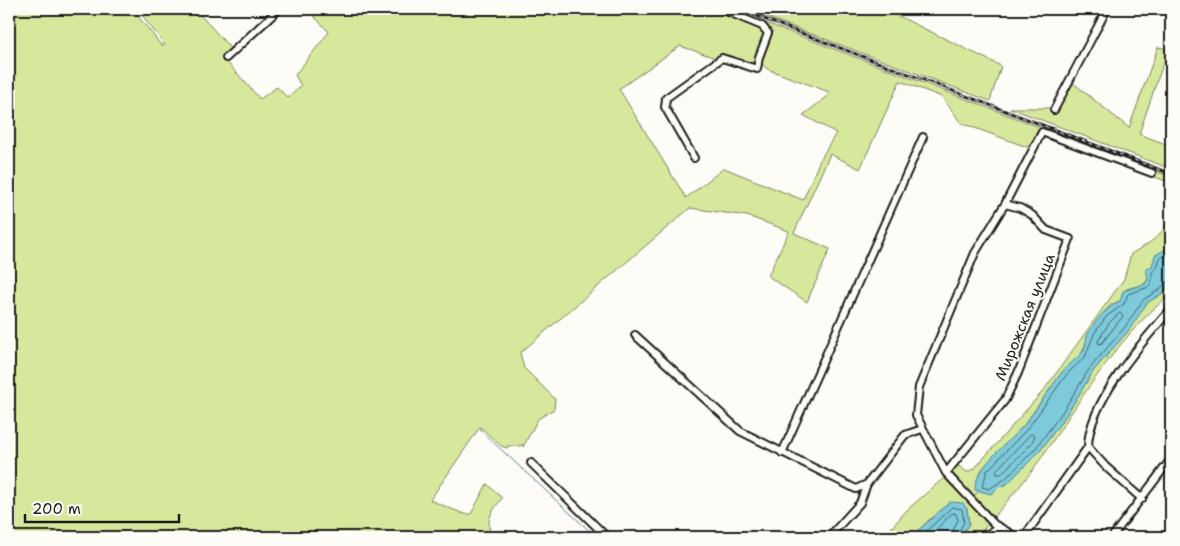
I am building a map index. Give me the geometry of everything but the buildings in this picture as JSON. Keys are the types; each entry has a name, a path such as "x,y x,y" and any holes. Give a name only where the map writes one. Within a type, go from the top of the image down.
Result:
{"street":[{"path":"226,58 279,9"},
{"path":"694,158 665,107 666,98 722,58 757,69 768,33 762,26 721,9"},
{"path":"1054,110 1107,9"},
{"path":"1016,537 999,527 946,474 916,415 922,379 975,253 1005,204 1042,132 1152,173"},
{"path":"782,453 923,137"},
{"name":"Мирожская улица","path":"946,474 1004,400 1030,343 1070,239 1046,230 1032,215 1020,208 1005,204"},
{"path":"1024,537 1088,447 1088,438 1096,416 1114,380 1134,356 1148,334 1171,309"},
{"path":"635,335 740,431 856,490 867,484"},
{"path":"829,537 860,503 867,484 905,434 922,429"},
{"path":"1088,447 1106,467 1142,498"},
{"path":"1112,537 1171,460"},
{"path":"531,463 607,537"},
{"path":"983,537 999,527"}],"green space":[{"path":"9,9 132,9 162,46 165,45 137,9 195,9 231,49 227,62 260,99 277,87 288,98 301,86 295,75 329,32 307,9 324,9 329,13 341,9 729,9 1171,177 1171,183 1045,136 1027,147 961,123 942,97 900,81 860,169 830,154 794,233 830,249 807,302 768,276 789,231 747,216 690,208 520,353 524,368 555,399 554,409 538,419 523,447 522,444 520,446 508,446 507,448 501,446 480,427 430,500 464,514 471,514 487,484 502,498 490,516 489,525 492,537 9,537","holes":["680,46 716,58 723,55 754,66 755,62 760,62 767,69 829,92 827,97 803,115 836,133 819,162 803,200 724,168 686,198 619,89"]},
{"path":"745,9 884,9 1001,66 990,101"},
{"path":"1158,47 1171,50 1171,52 1167,52 1139,134 1171,146 1171,169 1010,108 1058,108 1072,82 1129,128"},
{"path":"1171,213 1171,247 1161,252 1145,284 1126,289 1120,301 1112,304 1104,312 1091,330 1081,355 1063,371 1024,425 982,469 976,483 991,494 1000,486 1007,484 1040,451 1067,414 1094,370 1129,330 1135,318 1147,303 1163,293 1171,284 1171,294 1150,312 1113,355 1079,401 1032,471 978,536 960,537 969,524 967,509 930,519 911,537 883,537 908,509 946,476 956,464 967,472 974,469 1044,390 1124,279 1131,254 1161,233 1169,221"}],"water":[{"path":"1171,247 1171,284 1163,293 1147,303 1129,330 1094,370 1067,414 1040,451 1007,484 1000,486 991,494 975,490 976,482 986,464 1024,425 1062,372 1081,354 1085,347 1087,336 1097,320 1105,311 1120,301 1123,291 1145,284 1148,278 1146,269 1152,266 1155,255"},
{"path":"950,502 963,503 967,509 969,524 960,537 911,537"}],"waterway":[{"path":"480,430 596,537"},
{"path":"972,498 980,490"}],"railway":[{"path":"738,9 1171,174"}]}
